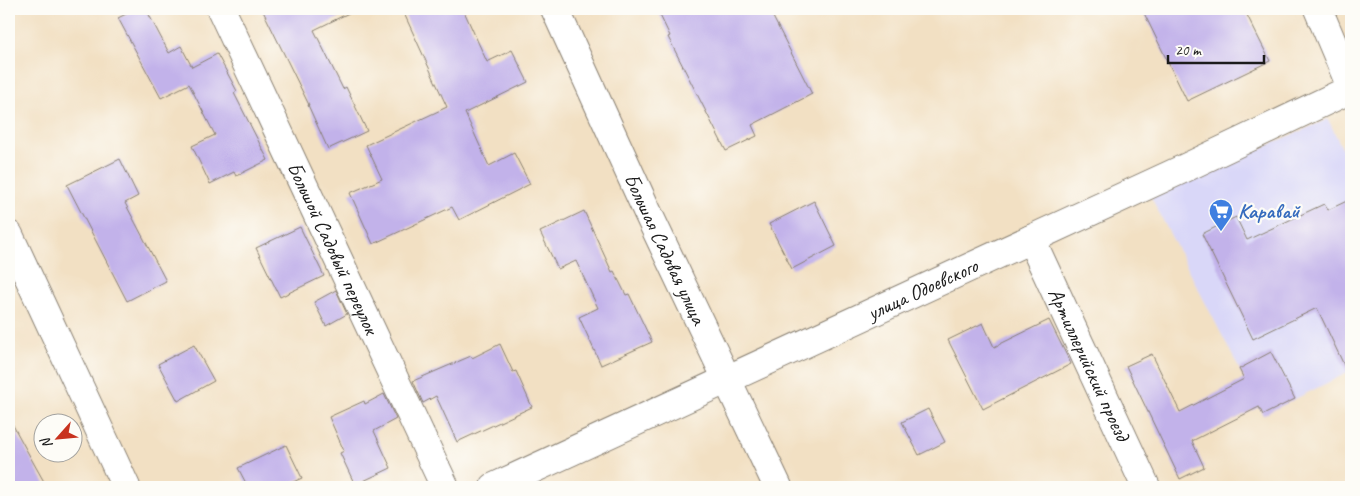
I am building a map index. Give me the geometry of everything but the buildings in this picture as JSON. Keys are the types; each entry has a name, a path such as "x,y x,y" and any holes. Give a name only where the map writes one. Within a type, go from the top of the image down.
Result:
{"street":[{"name":"Большой Садовый переулок","path":"221,9 445,487"},
{"name":"Большая Садовая улица","path":"555,9 651,219 778,487"},
{"path":"1318,9 1351,88"},
{"name":"улица Одоевского","path":"494,487 1176,173 1351,88"},
{"path":"9,235 126,487"},
{"name":"Артиллерийский проезд","path":"1031,239 1146,487"}],"shaded area":[{"path":"1328,119 1351,167 1351,371 1263,415 1151,197"}],"place":[{"name":"Каравай","path":"1221,232"}]}
